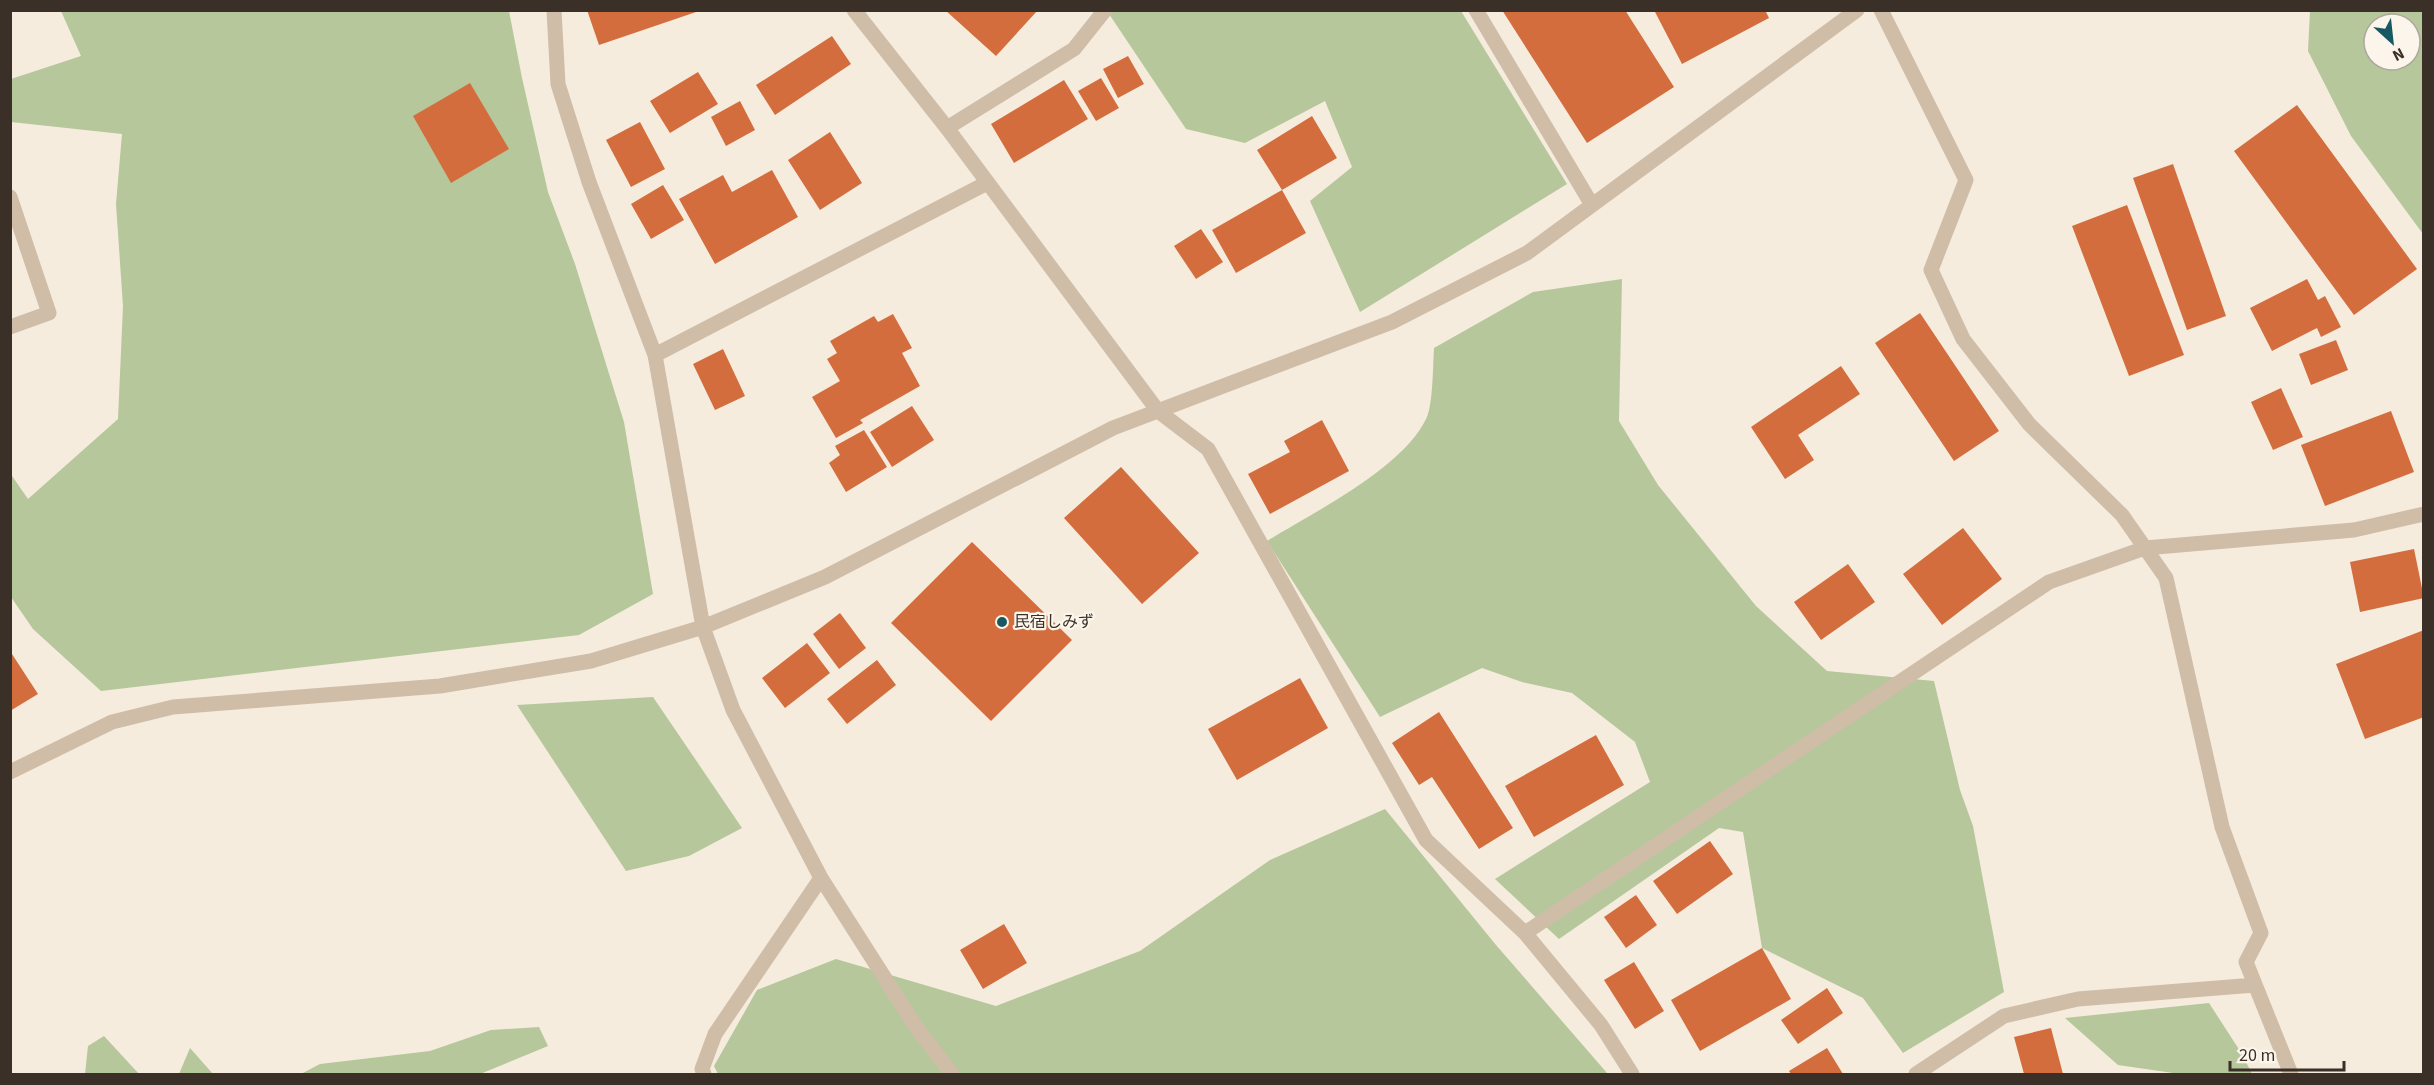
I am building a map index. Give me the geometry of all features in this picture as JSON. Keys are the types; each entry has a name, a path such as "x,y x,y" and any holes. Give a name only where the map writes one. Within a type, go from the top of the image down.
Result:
{"street":[{"path":"554,10 558,84 589,182 655,355 703,627 733,710 821,878 916,1027 952,1074"},
{"path":"854,10 947,128 1158,411 1208,449 1426,840 1525,933 1600,1025 1632,1074"},
{"path":"947,128 1074,49 1105,10"},
{"path":"1476,10 1593,205"},
{"path":"10,772 112,722 173,707 440,686 591,661 703,627 825,577 1113,428 1392,322 1527,253 1857,10"},
{"path":"1881,10 1966,180 1931,270 1963,339 2029,424 2122,515 2166,578 2222,827 2261,933 2246,962 2291,1074"},
{"path":"655,355 987,183"},
{"path":"10,197 49,313 10,327"},
{"path":"1525,933 2049,582 2145,548 2354,530 2424,514"},
{"path":"704,1074 702,1069 715,1034 821,878"},
{"path":"1917,1074 2004,1016 2078,999 2255,985"}],"green space":[{"path":"61,11 509,11 548,192 575,264 624,422 653,594 579,635 101,691 33,629 11,597 10,473 28,499 118,419 123,306 116,204 122,134 11,122 11,79 81,56"},
{"path":"1107,11 1461,11 1567,184 1360,312 1310,201 1352,167 1325,101 1245,143 1186,129"},
{"path":"2310,11 2423,11 2423,234 2351,136 2308,51"},
{"path":"1622,279 1619,421 1658,485 1756,606 1827,671 1934,681 1960,790 1973,826 2004,992 1903,1053 1863,998 1762,948 1743,832 1719,828 1559,939 1495,879 1650,782 1635,742 1572,693 1522,682 1482,668 1380,717 1267,541 1379,471 1415,436 1429,411 1434,348 1533,292"},
{"path":"653,697 742,828 689,856 626,871 517,705"},
{"path":"1385,809 1496,945 1606,1074 718,1074 714,1066 757,990 836,959 996,1006 1140,951 1270,860"},
{"path":"2209,1003 2242,1054 2252,1074 2180,1074 2118,1065 2065,1018"},
{"path":"539,1027 548,1046 480,1074 301,1074 320,1064 430,1051 491,1030"},
{"path":"104,1036 139,1074 85,1074 88,1046"},
{"path":"190,1048 213,1074 179,1074"}],"building":[{"path":"587,10 699,10 699,11 599,45"},
{"path":"945,10 1038,10 996,56"},
{"path":"1502,10 1625,10 1674,87 1587,143"},
{"path":"1654,10 1765,10 1769,18 1682,64"},
{"path":"832,36 851,64 775,115 756,85"},
{"path":"1128,56 1144,84 1118,98 1103,69"},
{"path":"698,72 718,104 670,133 650,101"},
{"path":"1101,78 1119,108 1096,121 1078,91"},
{"path":"1064,80 1088,119 1014,163 991,124"},
{"path":"470,83 509,149 451,183 413,116"},
{"path":"740,101 755,130 726,146 711,117"},
{"path":"2297,105 2417,269 2354,315 2234,151"},
{"path":"1312,116 1337,158 1282,190 1257,150"},
{"path":"640,122 665,169 631,187 606,140"},
{"path":"830,132 862,183 820,210 788,160"},
{"path":"2173,164 2226,316 2187,330 2133,178"},
{"path":"772,170 798,217 715,264 679,199 723,175 732,192"},
{"path":"663,185 684,220 651,239 631,204"},
{"path":"1282,190 1306,233 1236,273 1212,230"},
{"path":"2127,205 2184,355 2129,376 2072,226"},
{"path":"1201,229 1223,262 1196,279 1174,246"},
{"path":"2307,279 2318,300 2325,296 2341,327 2321,337 2317,328 2272,351 2250,308"},
{"path":"1920,313 1999,431 1954,461 1875,343"},
{"path":"893,314 912,348 902,353 920,386 860,420 863,423 836,438 812,397 840,381 827,359 837,353 830,341 874,316 878,322"},
{"path":"2336,340 2348,370 2311,385 2299,354"},
{"path":"723,349 745,396 715,410 693,364"},
{"path":"1841,366 1860,394 1798,435 1814,460 1785,479 1751,427"},
{"path":"2281,388 2303,437 2273,450 2251,402"},
{"path":"912,406 934,440 892,467 870,432"},
{"path":"2391,411 2414,472 2325,506 2301,445"},
{"path":"1322,420 1349,471 1270,514 1248,474 1290,452 1284,441"},
{"path":"864,430 887,467 846,492 829,463 840,455 835,446"},
{"path":"1121,467 1199,553 1142,604 1064,518"},
{"path":"1963,528 2002,579 1942,625 1903,574"},
{"path":"972,542 1072,640 991,721 891,623"},
{"path":"2414,549 2424,598 2360,612 2350,562"},
{"path":"1848,564 1875,602 1821,640 1794,602"},
{"path":"840,613 866,648 839,669 813,634"},
{"path":"2424,630 2424,717 2365,739 2336,664"},
{"path":"807,643 830,673 785,708 762,678"},
{"path":"10,651 38,694 10,711"},
{"path":"877,660 896,685 847,724 827,699"},
{"path":"1300,678 1328,728 1237,780 1208,729"},
{"path":"1439,712 1513,828 1479,849 1432,777 1419,785 1392,743"},
{"path":"1596,735 1624,785 1534,837 1505,786"},
{"path":"1710,841 1733,874 1677,914 1653,881"},
{"path":"1636,895 1657,925 1626,948 1604,917"},
{"path":"1004,924 1027,963 983,989 960,950"},
{"path":"1762,948 1791,999 1700,1051 1671,1000"},
{"path":"1634,962 1664,1011 1635,1029 1604,980"},
{"path":"1827,988 1843,1013 1798,1044 1781,1020"},
{"path":"2051,1028 2063,1074 2024,1074 2014,1037"},
{"path":"1827,1048 1843,1074 1791,1074 1789,1071"}],"place":[{"name":"民宿しみず","path":"1002,622"}]}
